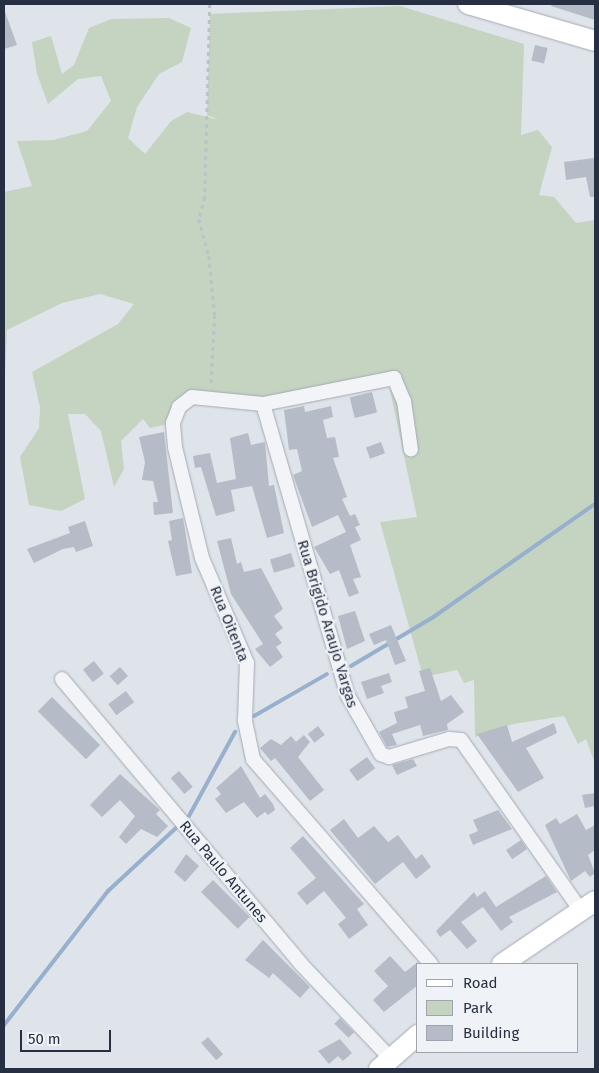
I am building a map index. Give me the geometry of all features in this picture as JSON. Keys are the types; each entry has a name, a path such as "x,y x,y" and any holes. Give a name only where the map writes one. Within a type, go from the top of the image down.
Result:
{"main road":[{"path":"468,4 595,40"},
{"path":"503,963 588,906"},
{"path":"385,1064 416,1037"}],"street":[{"path":"210,396 263,404 394,378 404,401 411,450"},
{"name":"Rua Oitenta","path":"210,396 192,397 179,407 173,423 175,447 202,558 247,663 245,720 253,759 430,963"},
{"name":"Rua Brigido Araujo Vargas","path":"263,404 326,628 358,721 381,754 389,757 449,739 461,740 588,906"},
{"name":"Rua Paulo Antunes","path":"62,678 385,1064"}],"path":[{"path":"210,4 205,197 199,219 209,256 215,315 210,396"}],"green space":[{"path":"400,6 524,44 521,135 538,130 552,147 539,195 554,197 576,223 595,220 595,764 586,739 578,744 564,716 513,724 475,737 474,680 464,683 457,670 423,677 380,522 417,517 390,390 391,375 284,398 192,397 173,423 150,428 143,419 121,441 124,469 114,487 101,431 85,414 68,414 85,499 61,511 29,505 20,457 39,428 40,407 32,372 118,324 134,304 100,294 62,303 7,330 4,398 4,192 32,186 17,141 53,140 87,131 111,101 101,76 78,79 48,104 37,74 32,42 51,36 62,74 74,65 89,28 111,19 169,18 191,28 182,62 159,74 137,107 128,138 145,154 171,121 187,112 219,120 207,115 210,14"}],"building":[{"path":"552,4 595,4 595,20 551,6"},
{"path":"4,9 17,45 4,49"},
{"path":"535,45 548,48 544,64 531,61"},
{"path":"594,158 595,197 590,197 586,177 566,180 564,162"},
{"path":"372,392 377,412 355,418 350,398"},
{"path":"304,406 305,412 331,406 333,417 323,420 327,438 335,437 339,457 333,458 347,497 342,499 350,516 355,514 360,525 355,527 361,540 350,545 361,577 353,579 359,593 349,597 339,570 330,574 314,547 346,532 338,515 312,527 293,475 302,471 297,449 289,450 284,410"},
{"path":"164,432 173,513 154,515 153,502 158,502 153,481 142,480 145,462 139,437"},
{"path":"248,433 251,445 265,442 269,486 274,485 284,533 267,538 252,486 231,490 235,511 216,516 201,467 195,468 193,456 210,453 217,483 236,479 230,438"},
{"path":"381,442 385,453 370,459 366,447"},
{"path":"183,518 192,573 176,576 168,541 172,540 169,521"},
{"path":"85,521 93,546 76,552 74,547 63,549 34,563 27,549 70,533 68,527"},
{"path":"231,538 237,564 241,562 244,572 261,568 283,609 274,616 283,628 275,634 282,643 276,647 283,657 270,667 255,649 263,644 231,594 217,541"},
{"path":"291,553 295,566 274,573 270,559"},
{"path":"355,611 365,641 347,649 338,616"},
{"path":"391,625 406,661 395,665 386,640 374,645 369,634"},
{"path":"94,661 104,674 93,682 83,670"},
{"path":"120,667 128,676 118,685 110,676"},
{"path":"430,668 441,701 451,695 464,712 447,724 448,730 423,736 420,725 392,734 397,745 387,747 379,732 397,723 394,712 408,708 405,697 425,691 419,671"},
{"path":"389,673 392,682 381,686 384,693 367,699 361,682"},
{"path":"126,691 134,702 116,715 108,704"},
{"path":"52,697 100,745 86,759 38,711"},
{"path":"554,723 557,733 526,748 544,778 518,792 477,734 507,725 512,742"},
{"path":"318,726 325,735 315,743 308,734"},
{"path":"304,735 310,742 298,757 324,790 310,801 275,758 271,761 260,748 271,739 281,745 291,736 296,742"},
{"path":"367,757 375,768 357,781 349,770"},
{"path":"413,759 417,766 397,775 392,765"},
{"path":"241,766 260,798 265,794 273,804 275,810 268,815 265,812 257,818 244,802 226,813 215,799 221,794 216,788"},
{"path":"179,771 193,787 184,794 171,778"},
{"path":"120,774 160,810 156,814 168,826 157,837 141,829 126,844 119,837 135,816 120,800 102,817 90,805"},
{"path":"595,793 595,806 585,808 582,795"},
{"path":"498,810 512,829 473,845 469,835 478,831 473,820"},
{"path":"577,814 586,830 595,825 595,850 588,855 595,873 590,877 585,871 571,881 545,825 556,818 560,824"},
{"path":"344,819 358,838 374,826 388,842 398,835 416,859 422,854 431,867 416,879 403,862 375,884 330,830"},
{"path":"303,836 364,904 357,909 368,925 349,939 338,924 346,918 324,891 307,905 297,893 316,878 290,848"},
{"path":"521,840 527,849 512,859 506,850"},
{"path":"186,854 199,866 185,882 174,872"},
{"path":"546,876 557,892 509,917 513,922 501,931 483,907 461,922 477,941 467,949 450,930 440,937 436,931 474,892 477,897 485,891 496,907"},
{"path":"213,880 250,917 238,929 201,892"},
{"path":"263,940 310,987 300,998 273,973 269,978 245,960"},
{"path":"390,956 405,972 416,964 416,987 384,1012 373,1000 388,986 374,971"},
{"path":"340,1018 354,1032 348,1038 334,1024"},
{"path":"208,1037 223,1054 216,1060 201,1043"},
{"path":"340,1039 352,1053 343,1061 338,1056 329,1064 318,1051"}],"waterway":[{"path":"351,666 432,618 595,504"},
{"path":"254,716 327,674"},
{"path":"189,816 235,732"},
{"path":"4,1025 108,891 176,828"}]}
